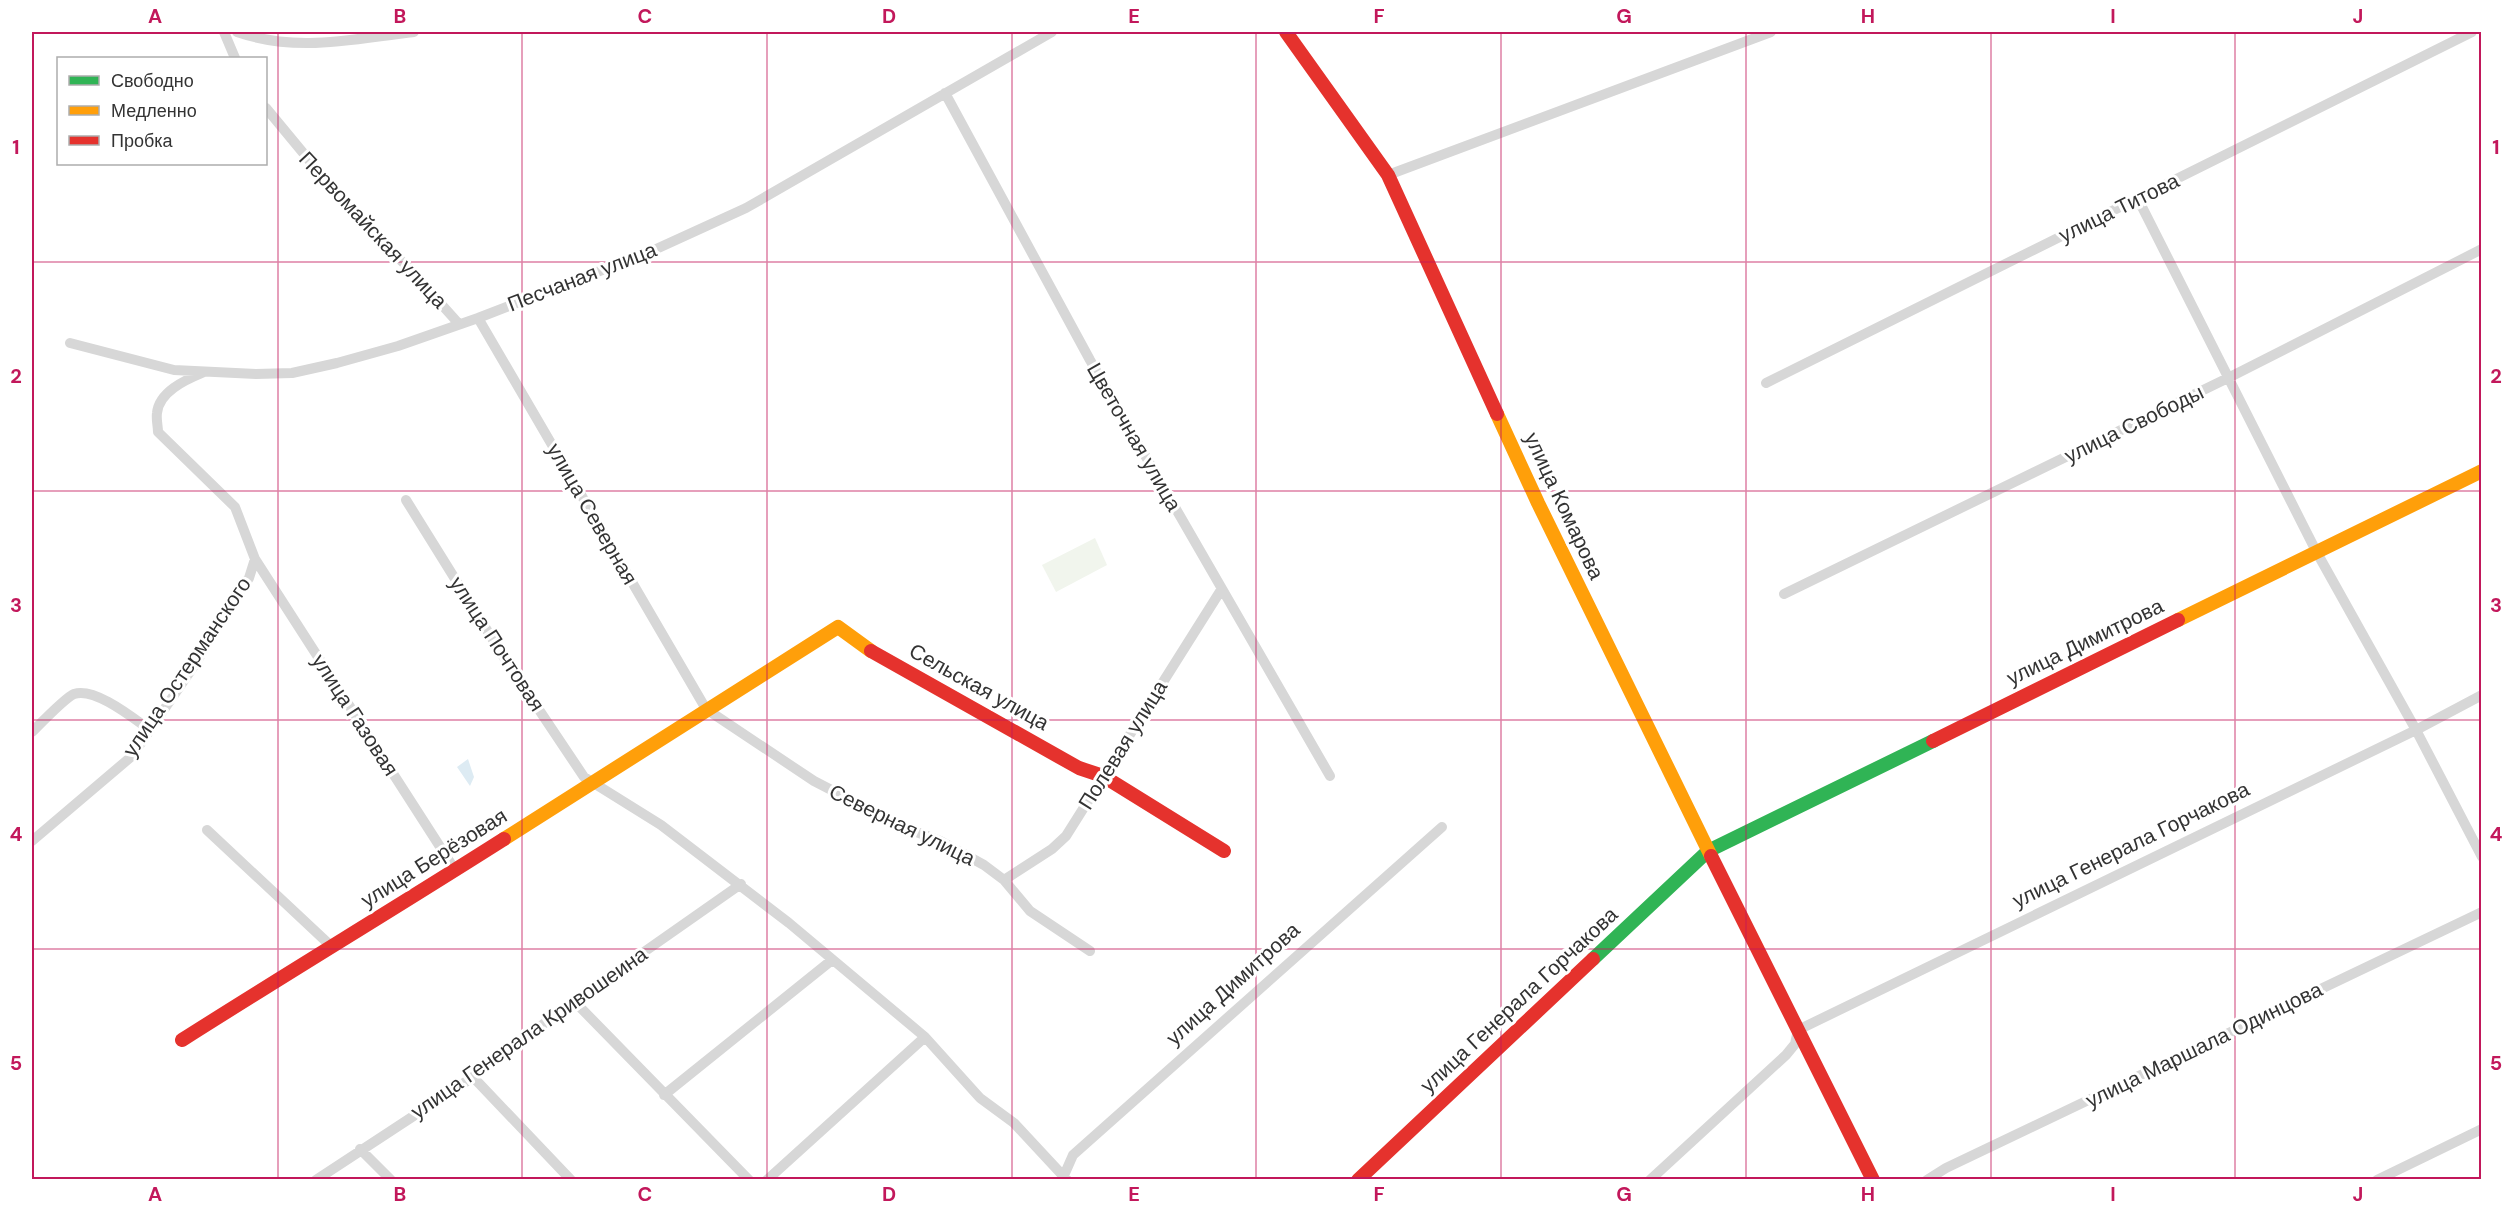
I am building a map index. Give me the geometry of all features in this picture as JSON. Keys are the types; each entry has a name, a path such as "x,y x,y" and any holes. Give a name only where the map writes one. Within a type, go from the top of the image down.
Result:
{"street":[{"path":"224,32 235,57"},
{"path":"237,32 261,40 304,45 414,32"},
{"name":"Песчаная улица","path":"70,343 174,370 202,373 292,373 363,356 478,318 654,250 746,208 1053,32"},
{"name":"улица Комарова","path":"1286,32 1388,175 1538,503 1708,851 1874,1179"},
{"path":"1388,175 1771,32"},
{"name":"улица Титова","path":"1766,383 2472,32"},
{"name":"Цветочная улица","path":"945,93 1090,360 1330,776"},
{"name":"Первомайская улица","path":"267,109 362,224 407,266 459,324"},
{"path":"2138,199 2316,551 2416,730 2481,857"},
{"name":"улица Свободы","path":"1784,594 2230,377 2481,249"},
{"name":"улица Северная","path":"478,318 706,709"},
{"name":"улица Газовая","path":"202,373 184,381 162,400 157,412 158,432 235,507 255,559 455,870"},
{"name":"улица Димитрова","path":"1708,851 2481,471"},
{"name":"улица Почтовая","path":"406,500 503,656 584,777 661,825 741,884 925,1037 980,1098 1014,1123 1064,1179"},
{"name":"улица Остерманского","path":"32,841 132,756 249,579 255,559"},
{"name":"Полевая улица","path":"1004,880 1060,842 1085,807 1221,590"},
{"name":"улица Берёзовая","path":"182,1040 331,946 379,919 838,627"},
{"name":"Сельская улица","path":"838,627 871,651 1079,768 1103,776 1224,851"},
{"path":"32,732 73,694 87,693 107,701 150,730"},
{"name":"улица Генерала Горчакова","path":"1798,1030 2416,730 2481,695"},
{"name":"Северная улица","path":"706,709 814,781 901,826 940,841 984,865 1004,880 1030,911 1090,951"},
{"name":"улица Димитрова","path":"1064,1179 1073,1155 1442,827"},
{"path":"207,830 331,946"},
{"name":"улица Генерала Горчакова","path":"1358,1179 1708,851"},
{"name":"улица Генерала Кривошеина","path":"316,1179 473,1077 574,1002 741,884"},
{"name":"улица Маршала Одинцова","path":"1928,1179 1967,1158 2481,912"},
{"path":"664,1095 832,960"},
{"path":"574,1002 749,1179"},
{"path":"1650,1179 1786,1055 1795,1044 1798,1030"},
{"path":"767,1179 925,1037"},
{"path":"473,1077 571,1179"},
{"path":"2377,1179 2481,1129"},
{"path":"360,1149 391,1179"}],"shaded area":[{"path":"1095,538 1107,565 1056,592 1042,565"},
{"path":"468,759 474,777 470,786 457,767"}],"traffic: fast":[{"path":"1593,959 1708,851 1933,741"}],"traffic: slow":[{"path":"1497,414 1538,503 1711,856"},
{"path":"2178,620 2482,471"},
{"path":"504,839 838,627 871,651"}],"traffic: jam":[{"path":"1286,32 1388,175 1497,414"},
{"path":"1933,741 2178,620"},
{"path":"871,651 1079,768 1103,776 1224,851"},
{"path":"182,1040 504,839"},
{"path":"1711,856 1873,1180"},
{"path":"1358,1180 1593,959"}]}
